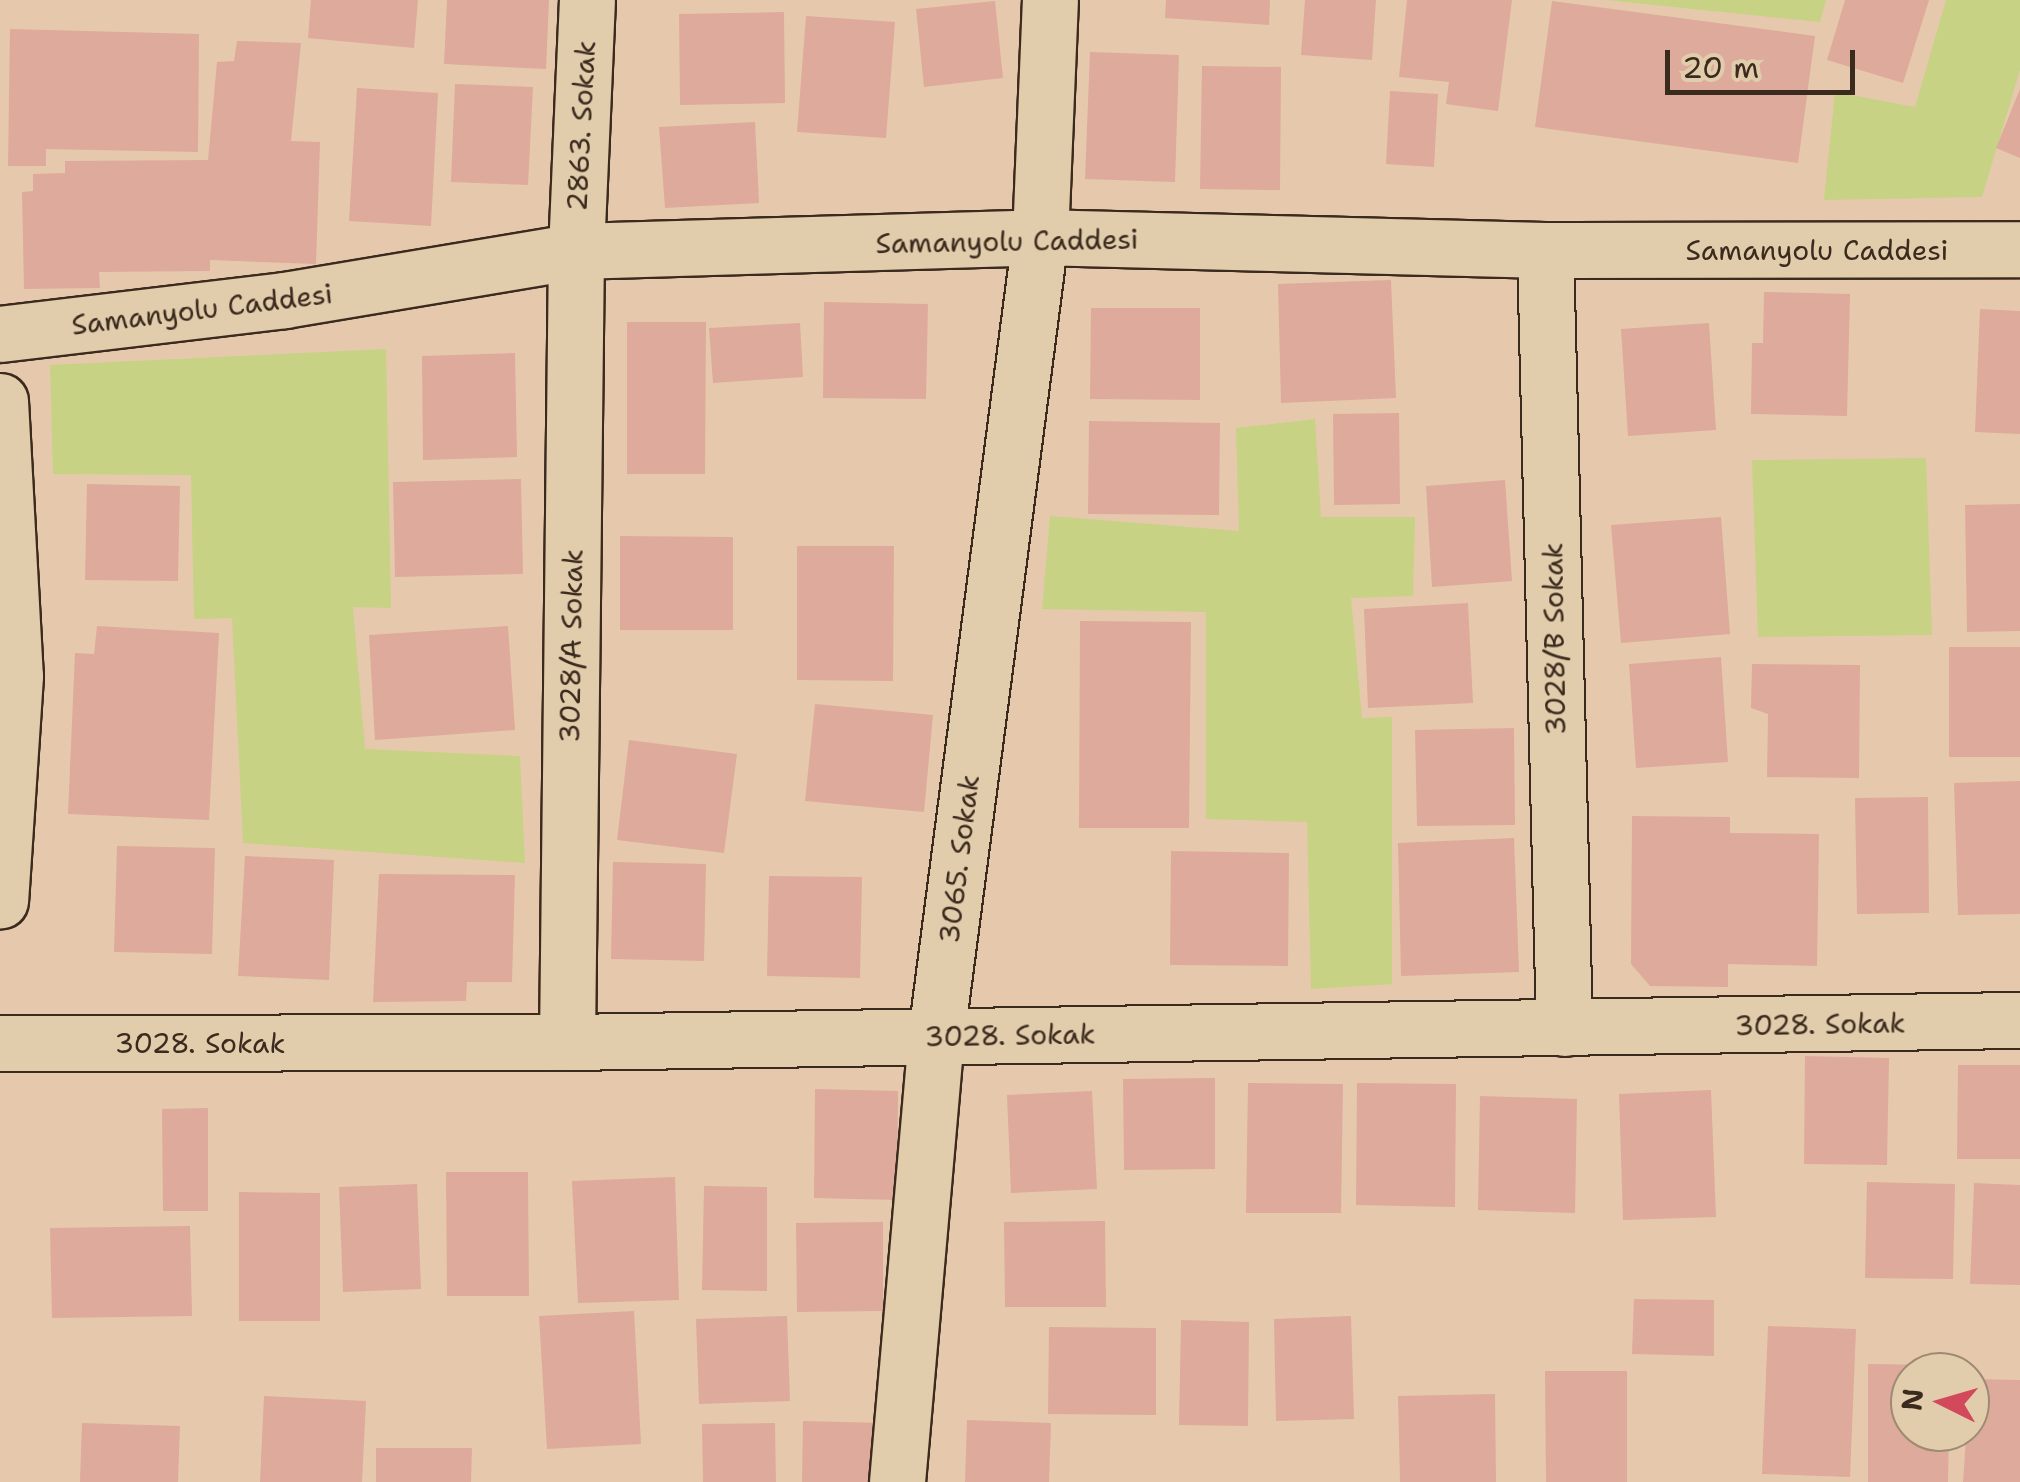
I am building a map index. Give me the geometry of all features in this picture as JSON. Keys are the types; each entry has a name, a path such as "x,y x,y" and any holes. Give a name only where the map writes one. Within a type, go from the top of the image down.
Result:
{"street":[{"name":"2863. Sokak","path":"576,251 586,0"},
{"name":"3065. Sokak","path":"897,1482 936,1036 1040,238 1050,0"},
{"name":"Samanyolu Caddesi","path":"0,334 284,300 576,251 1040,238 1545,250 2020,249"},
{"name":"3028/B Sokak","path":"1545,250 1564,1028"},
{"name":"3028/A Sokak","path":"567,1042 576,251"},
{"path":"0,401 15,676 0,900"},
{"name":"3028. Sokak","path":"0,1043 567,1042 2020,1020"}],"green space":[{"path":"1606,0 1826,0 1820,22"},
{"path":"1946,0 2020,0 2020,70 1982,197 1824,200 1835,92 1915,107"},
{"path":"386,349 391,608 353,607 365,749 520,756 525,863 243,843 232,618 194,619 191,475 53,474 50,365"},
{"path":"1315,419 1321,517 1415,517 1413,596 1351,598 1362,718 1392,717 1392,984 1311,989 1307,822 1206,819 1206,612 1042,609 1050,516 1239,531 1236,428"},
{"path":"1926,458 1932,635 1758,637 1752,460"}],"building":[{"path":"311,0 418,0 414,48 308,38"},
{"path":"447,0 549,0 546,69 444,64"},
{"path":"1166,0 1270,0 1269,25 1165,18"},
{"path":"1305,0 1376,0 1372,60 1301,55"},
{"path":"1407,0 1512,0 1498,111 1446,104 1449,82 1399,77"},
{"path":"1845,0 1929,0 1903,83 1827,60"},
{"path":"995,1 1003,78 924,87 916,9"},
{"path":"1552,1 1815,36 1798,163 1535,127"},
{"path":"784,12 785,103 680,105 679,14"},
{"path":"806,16 895,22 886,138 797,132"},
{"path":"10,29 199,34 198,152 46,149 46,166 8,166"},
{"path":"237,41 301,43 291,141 320,142 316,264 210,260 210,271 99,272 100,288 24,289 22,192 33,191 33,174 65,173 65,161 208,160 217,62 234,61"},
{"path":"1090,52 1179,55 1175,182 1085,179"},
{"path":"1202,66 1281,67 1280,190 1200,189"},
{"path":"455,84 533,87 528,185 451,182"},
{"path":"357,88 438,93 431,226 349,221"},
{"path":"2020,89 2020,158 1996,148"},
{"path":"1390,91 1438,94 1434,167 1386,164"},
{"path":"755,122 759,203 665,208 659,127"},
{"path":"1391,280 1396,398 1281,403 1278,284"},
{"path":"1764,292 1850,294 1847,416 1751,414 1752,343 1763,343"},
{"path":"824,302 928,304 926,399 823,398"},
{"path":"1091,308 1200,308 1200,400 1090,399"},
{"path":"1980,309 2020,311 2020,434 1975,432"},
{"path":"627,322 706,322 705,474 627,474"},
{"path":"800,323 803,377 713,383 709,328"},
{"path":"1709,323 1716,430 1628,436 1621,329"},
{"path":"515,353 517,457 423,460 422,356"},
{"path":"1399,413 1400,504 1334,505 1333,414"},
{"path":"1089,421 1220,423 1219,515 1088,514"},
{"path":"521,479 523,574 395,577 393,482"},
{"path":"1505,480 1512,581 1432,587 1426,486"},
{"path":"87,484 180,486 178,581 85,580"},
{"path":"2020,504 2020,631 1967,632 1965,505"},
{"path":"1721,517 1730,634 1621,643 1611,525"},
{"path":"620,536 733,537 733,630 620,630"},
{"path":"797,546 894,546 893,681 797,680"},
{"path":"1468,603 1473,703 1368,708 1364,609"},
{"path":"1080,621 1191,622 1189,828 1079,828"},
{"path":"97,626 219,633 209,820 68,814 75,653 94,654"},
{"path":"508,626 515,730 375,740 369,635"},
{"path":"1949,647 2020,647 2020,757 1949,757"},
{"path":"1721,657 1728,762 1636,768 1629,664"},
{"path":"1752,664 1860,665 1859,778 1767,777 1768,714 1751,708"},
{"path":"815,704 933,715 924,812 805,801"},
{"path":"1514,728 1515,825 1417,826 1415,730"},
{"path":"629,740 737,754 724,853 617,840"},
{"path":"2020,781 2020,914 1958,915 1954,783"},
{"path":"1928,797 1929,913 1857,914 1855,798"},
{"path":"1632,816 1730,817 1730,833 1819,834 1817,966 1728,964 1728,987 1650,986 1631,964"},
{"path":"1514,838 1519,972 1401,976 1398,843"},
{"path":"117,846 215,848 212,954 114,952"},
{"path":"1171,851 1289,853 1288,966 1170,965"},
{"path":"245,856 334,860 329,980 238,976"},
{"path":"613,862 706,864 704,961 611,959"},
{"path":"379,874 515,875 512,982 467,982 466,1001 373,1002"},
{"path":"769,876 862,877 860,978 767,976"},
{"path":"1805,1056 1889,1058 1887,1165 1804,1164"},
{"path":"1958,1065 2020,1065 2020,1159 1957,1159"},
{"path":"1215,1078 1215,1169 1124,1170 1123,1079"},
{"path":"1248,1083 1343,1084 1341,1213 1246,1213"},
{"path":"1357,1083 1456,1084 1455,1207 1356,1205"},
{"path":"815,1089 898,1091 897,1200 814,1198"},
{"path":"1711,1090 1716,1217 1623,1220 1619,1094"},
{"path":"1092,1091 1097,1189 1011,1193 1007,1095"},
{"path":"1480,1096 1577,1099 1575,1213 1478,1210"},
{"path":"208,1108 208,1211 163,1211 162,1109"},
{"path":"446,1172 528,1172 529,1296 447,1296"},
{"path":"675,1177 679,1300 578,1303 572,1181"},
{"path":"1867,1182 1955,1184 1953,1279 1865,1278"},
{"path":"1974,1183 2020,1185 2020,1285 1970,1284"},
{"path":"417,1184 421,1289 343,1292 339,1187"},
{"path":"704,1186 767,1187 767,1291 702,1290"},
{"path":"239,1192 320,1193 320,1321 239,1321"},
{"path":"1105,1221 1106,1307 1005,1307 1004,1222"},
{"path":"883,1222 883,1311 797,1312 796,1223"},
{"path":"190,1226 192,1316 52,1318 50,1228"},
{"path":"1634,1299 1714,1300 1714,1356 1632,1354"},
{"path":"634,1311 641,1444 547,1449 539,1316"},
{"path":"787,1316 790,1401 699,1404 696,1319"},
{"path":"1351,1316 1354,1419 1276,1421 1274,1319"},
{"path":"1181,1320 1249,1322 1248,1426 1179,1425"},
{"path":"1768,1326 1856,1329 1850,1477 1762,1474"},
{"path":"1049,1327 1156,1328 1156,1415 1048,1414"},
{"path":"1868,1364 1890,1364 1890,1452 1949,1452 1948,1482 1868,1482"},
{"path":"1545,1371 1627,1371 1627,1482 1546,1482"},
{"path":"1990,1379 2020,1380 2020,1482 1963,1482 1965,1452 1990,1452"},
{"path":"1495,1394 1496,1482 1400,1482 1398,1396"},
{"path":"264,1396 366,1401 362,1482 260,1482"},
{"path":"967,1420 1051,1423 1049,1482 965,1482"},
{"path":"803,1421 882,1423 881,1482 802,1482"},
{"path":"82,1423 180,1426 178,1482 80,1482"},
{"path":"775,1423 776,1482 703,1482 702,1424"},
{"path":"376,1448 472,1448 471,1482 376,1482"}]}
